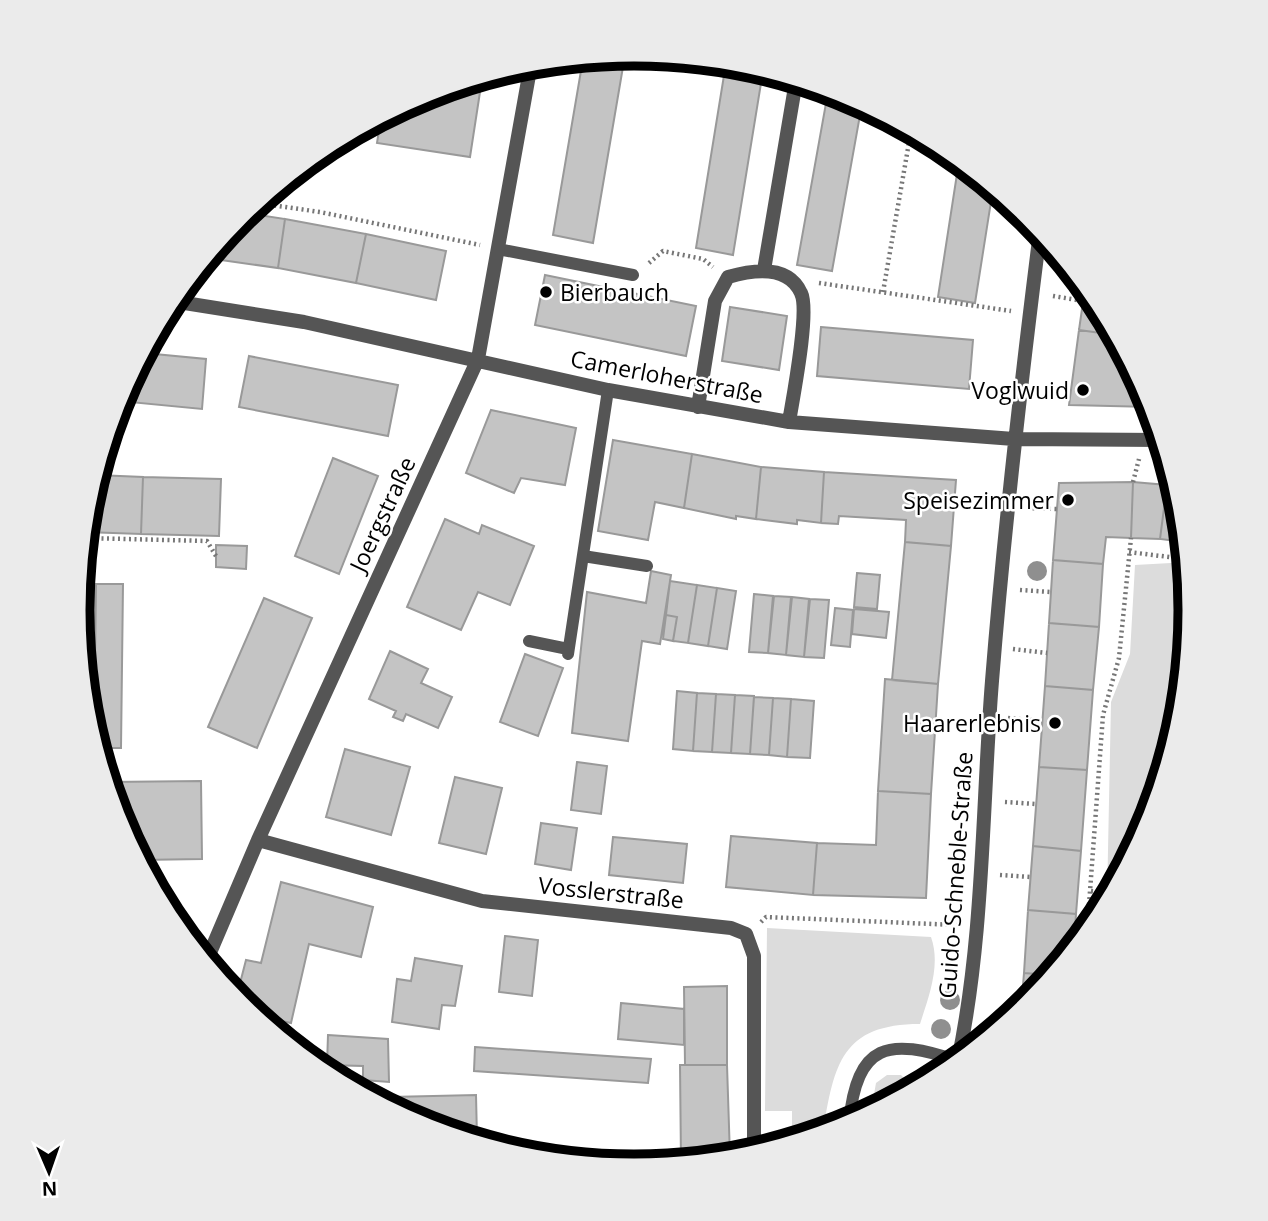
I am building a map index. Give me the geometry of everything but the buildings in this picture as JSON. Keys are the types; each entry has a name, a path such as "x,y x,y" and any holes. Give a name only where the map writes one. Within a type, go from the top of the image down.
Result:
{"street":[{"name":"Joergstraße","path":"210,952 258,840 478,359 529,77"},
{"path":"764,270 794,91"},
{"name":"Guido-Schneble-Straße","path":"961,1045 972,995 989,717 1000,589 1014,439 1038,247"},
{"path":"698,407 715,301 729,277 764,270 785,276 801,293 803,314 789,422"},
{"name":"Camerloherstraße","path":"185,303 304,322 608,390 789,422 1014,439 1150,440"},
{"name":"Vosslerstraße","path":"258,840 482,901 731,928 746,934"},
{"path":"746,934 754,956 754,1141"}],"lane":[{"path":"498,249 633,275"},
{"path":"530,640 568,651 608,390"},
{"path":"583,556 647,566"},
{"path":"852,1109 858,1077 868,1059 890,1049 923,1049 945,1057"}],"path":[{"path":"883,292 909,141"},
{"path":"271,205 320,212 498,249"},
{"path":"633,275 663,251 703,259 729,277"},
{"path":"801,293 817,282 1030,313"},
{"path":"1032,293 1081,301"},
{"path":"1008,507 1057,509"},
{"path":"95,538 206,541 216,556"},
{"path":"1089,909 1102,715 1119,658 1131,538"},
{"path":"1129,552 1175,558"},
{"path":"1000,589 1051,592"},
{"path":"995,647 1047,653"},
{"path":"989,717 1042,722"},
{"path":"984,801 1036,804"},
{"path":"979,874 1031,877"},
{"path":"1090,891 1099,892"},
{"path":"746,934 766,917 975,926"}],"shaded area":[{"path":"1176,564 1177,646 1168,717 1149,785 1137,819 1107,878 1111,702 1130,654 1135,565"},
{"path":"767,928 931,937 935,958 933,980 920,1024 873,1031 858,1040 846,1052 832,1086 825,1120 792,1131 792,1111 765,1111"},
{"path":"887,1075 901,1075 907,1081 873,1099 876,1083"}],"place":[{"name":"Bierbauch","path":"546,292"},
{"name":"Voglwuid","path":"1083,390"},
{"name":"Speisezimmer","path":"1068,500"},
{"name":"Haarerlebnis","path":"1055,723"}]}
